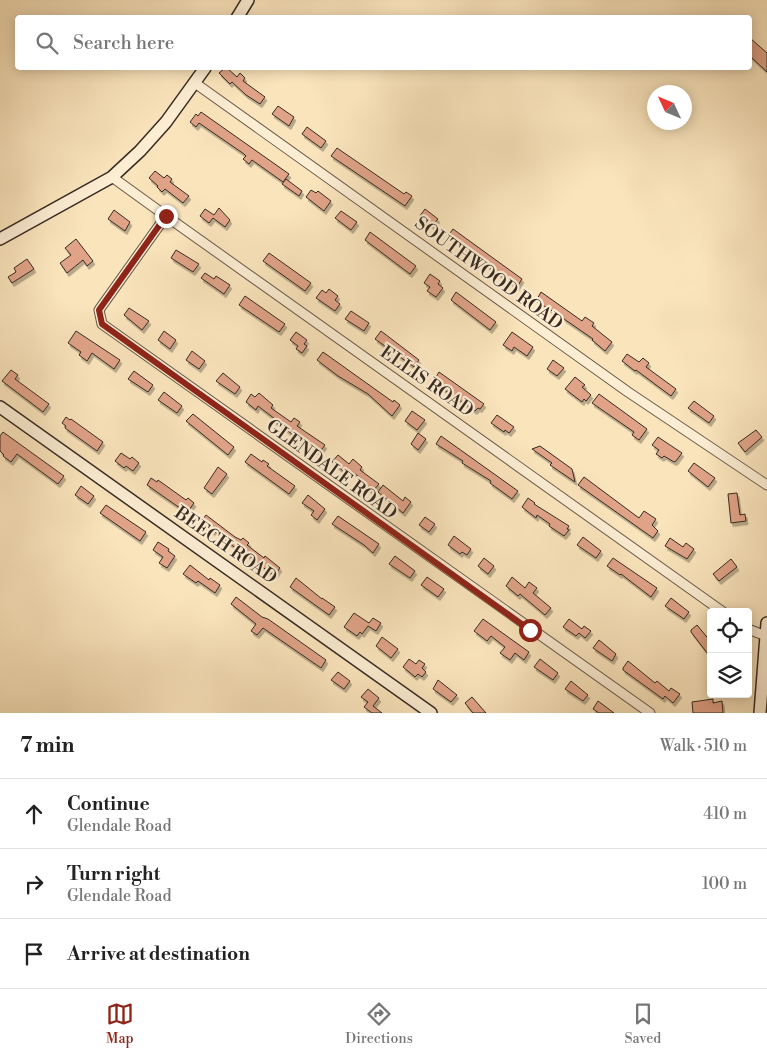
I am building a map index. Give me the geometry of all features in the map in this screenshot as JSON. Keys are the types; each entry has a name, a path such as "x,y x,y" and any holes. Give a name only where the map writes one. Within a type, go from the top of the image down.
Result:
{"street":[{"path":"239,15 248,0"},
{"path":"0,239 112,177 147,144 166,122 204,70"},
{"name":"SOUTHWOOD ROAD","path":"195,83 628,392 767,485"},
{"name":"ELLIS ROAD","path":"112,177 717,608"},
{"name":"GLENDALE ROAD","path":"166,216 99,310 102,324 650,713"},
{"name":"BEECH ROAD","path":"0,407 431,713"},
{"path":"760,713 767,623"},
{"path":"752,630 766,636"}],"building":[{"path":"752,40 767,53 767,72 752,58"},
{"path":"223,70 229,70 237,77 240,73 245,78 243,81 265,97 260,104 246,95 232,82 230,84 219,73"},
{"path":"278,106 294,117 289,126 272,114"},
{"path":"201,112 289,174 283,182 252,160 249,164 243,159 246,156 244,154 199,123 196,127 190,122 196,114 198,116"},
{"path":"307,127 326,141 321,148 302,134"},
{"path":"337,148 404,194 406,192 412,196 405,206 331,156"},
{"path":"155,171 164,178 167,175 172,179 170,182 189,196 183,203 165,189 162,192 149,178"},
{"path":"286,179 302,191 299,196 282,184"},
{"path":"311,190 316,193 318,191 331,201 324,211 306,197"},
{"path":"219,208 230,220 225,227 213,218 209,223 200,216 205,209 214,215"},
{"path":"425,209 438,219 432,226 419,217"},
{"path":"114,210 130,222 125,231 108,219"},
{"path":"341,211 357,222 351,230 335,218"},
{"path":"453,229 522,279 517,287 447,237"},
{"path":"370,232 416,266 410,274 365,240"},
{"path":"76,239 93,261 87,266 83,260 67,273 60,263 71,255 65,248"},
{"path":"176,250 199,264 193,272 171,258"},
{"path":"269,253 311,283 305,291 263,261"},
{"path":"27,259 34,269 12,283 8,277 16,272 14,268"},
{"path":"205,273 214,279 216,276 230,285 224,294 201,278"},
{"path":"430,274 440,281 438,284 443,288 436,297 427,291 430,287 424,283"},
{"path":"329,289 338,296 335,300 340,304 335,311 316,298 322,290 326,293"},
{"path":"456,292 496,322 490,330 451,300"},
{"path":"541,292 582,321 585,317 594,323 592,326 612,342 605,351 593,339 536,301"},
{"path":"245,296 285,324 279,332 239,305"},
{"path":"129,308 149,321 142,330 124,315"},
{"path":"351,311 369,323 364,331 345,319"},
{"path":"76,331 120,360 114,369 92,353 87,361 79,355 81,352 68,343"},
{"path":"164,331 176,340 170,349 158,340"},
{"path":"381,331 419,360 414,367 375,339"},
{"path":"296,332 307,340 304,344 307,346 302,353 296,349 298,346 290,340"},
{"path":"512,332 533,347 527,356 514,347 512,351 503,345"},
{"path":"192,351 205,361 199,369 186,360"},
{"path":"323,352 400,405 392,416 368,394 338,376 317,360"},
{"path":"627,354 639,362 643,358 649,363 646,367 676,389 671,396 622,361"},
{"path":"553,360 564,368 557,376 547,369"},
{"path":"11,370 18,375 15,379 49,404 43,412 2,381"},
{"path":"134,371 153,385 148,392 128,379"},
{"path":"439,372 484,404 480,409 478,408 475,411 433,382"},
{"path":"223,373 240,387 235,394 216,381"},
{"path":"575,377 585,385 582,387 591,395 586,401 584,399 582,402 565,389"},
{"path":"164,392 182,406 177,413 158,400"},
{"path":"259,393 273,405 271,408 291,422 294,418 300,422 297,426 325,445 319,453 303,442 304,440 274,421 275,419 258,406 256,410 246,402 251,394 255,397"},
{"path":"599,394 647,429 639,440 632,435 634,432 592,403"},
{"path":"694,401 714,416 709,423 688,408"},
{"path":"412,411 425,420 417,430 405,421"},
{"path":"193,414 234,447 228,455 186,421"},
{"path":"497,415 514,427 509,433 505,430 504,432 491,423"},
{"path":"66,417 103,442 97,451 65,428 66,426 62,423"},
{"path":"756,430 762,437 745,452 738,443"},
{"path":"3,432 64,476 58,484 17,454 11,462 3,456 0,451 0,436"},
{"path":"418,433 426,439 418,450 411,444"},
{"path":"441,436 518,491 512,499 490,483 491,481 436,444"},
{"path":"658,437 682,453 676,461 674,462 664,456 662,458 656,454 659,450 652,445"},
{"path":"540,446 572,469 575,482 550,465 552,463 532,449"},
{"path":"121,453 130,459 132,457 139,463 133,471 126,466 124,468 115,461"},
{"path":"251,454 262,462 263,460 269,464 267,466 295,486 289,494 245,462"},
{"path":"338,455 349,464 353,459 362,467 360,470 379,484 372,492 360,483 362,479 351,471 348,475 332,462"},
{"path":"694,463 715,478 708,487 688,471"},
{"path":"218,467 227,474 212,494 204,488"},
{"path":"584,477 639,518 644,511 656,519 652,525 658,531 653,538 578,485"},
{"path":"151,478 157,482 158,480 186,500 188,498 194,503 187,513 147,485"},
{"path":"383,485 403,501 405,497 411,502 403,513 378,492"},
{"path":"81,486 94,496 88,504 75,495"},
{"path":"737,493 740,515 745,514 746,521 731,523 728,494"},
{"path":"308,495 325,509 317,520 311,515 314,511 302,503"},
{"path":"528,498 534,504 569,526 567,529 569,530 564,536 537,515 536,518 522,507"},
{"path":"106,505 146,532 140,541 100,513"},
{"path":"206,515 235,537 241,540 243,538 249,543 247,545 280,568 275,575 200,523"},
{"path":"338,516 379,544 373,553 332,524"},
{"path":"425,517 435,524 429,532 419,525"},
{"path":"454,536 471,549 467,555 462,552 460,554 448,545"},
{"path":"583,537 601,551 596,558 577,545"},
{"path":"670,538 683,547 686,543 694,549 687,559 665,546"},
{"path":"158,542 169,549 168,551 175,556 167,568 159,563 163,557 153,550"},
{"path":"395,556 415,571 410,578 389,564"},
{"path":"484,558 494,566 488,574 478,566"},
{"path":"613,558 657,588 651,597 621,574 607,566"},
{"path":"731,559 737,567 719,581 713,574"},
{"path":"190,565 209,580 210,578 220,585 215,593 198,581 196,583 183,574"},
{"path":"427,577 444,589 438,597 421,585"},
{"path":"512,577 525,588 529,582 537,588 533,593 551,608 545,615 520,594 518,596 506,586"},
{"path":"296,578 335,607 329,615 290,587"},
{"path":"236,597 326,660 321,668 263,628 257,635 251,631 256,624 231,604"},
{"path":"671,598 689,612 684,619 665,606"},
{"path":"354,613 369,623 373,618 381,623 376,631 368,626 362,634 360,632 357,636 344,627"},
{"path":"483,619 529,652 524,660 515,653 510,660 500,653 505,647 491,636 487,641 474,631"},
{"path":"569,619 582,629 584,626 591,631 585,638 579,633 576,636 563,627"},
{"path":"697,625 707,637 707,653 691,632"},
{"path":"382,637 398,649 391,658 376,646"},
{"path":"599,640 616,654 612,661 593,648"},
{"path":"409,659 416,664 419,660 425,664 422,668 426,672 422,677 418,674 415,677 403,667"},
{"path":"540,659 558,673 553,680 534,667"},
{"path":"628,661 655,683 657,681 669,691 671,688 680,694 673,703 665,696 663,699 623,670"},
{"path":"338,672 350,681 344,689 331,680"},
{"path":"438,680 457,695 451,702 433,689"},
{"path":"571,681 588,695 583,701 565,689"},
{"path":"368,689 379,698 373,706 382,713 372,713 364,707 368,702 361,697"},
{"path":"472,697 486,713 473,713 465,703"},
{"path":"713,699 713,703 722,701 723,713 693,713 692,702"},
{"path":"598,701 614,713 599,713 593,709"}],"route":[{"path":"166,216 99,310 102,324 530,630"}]}
